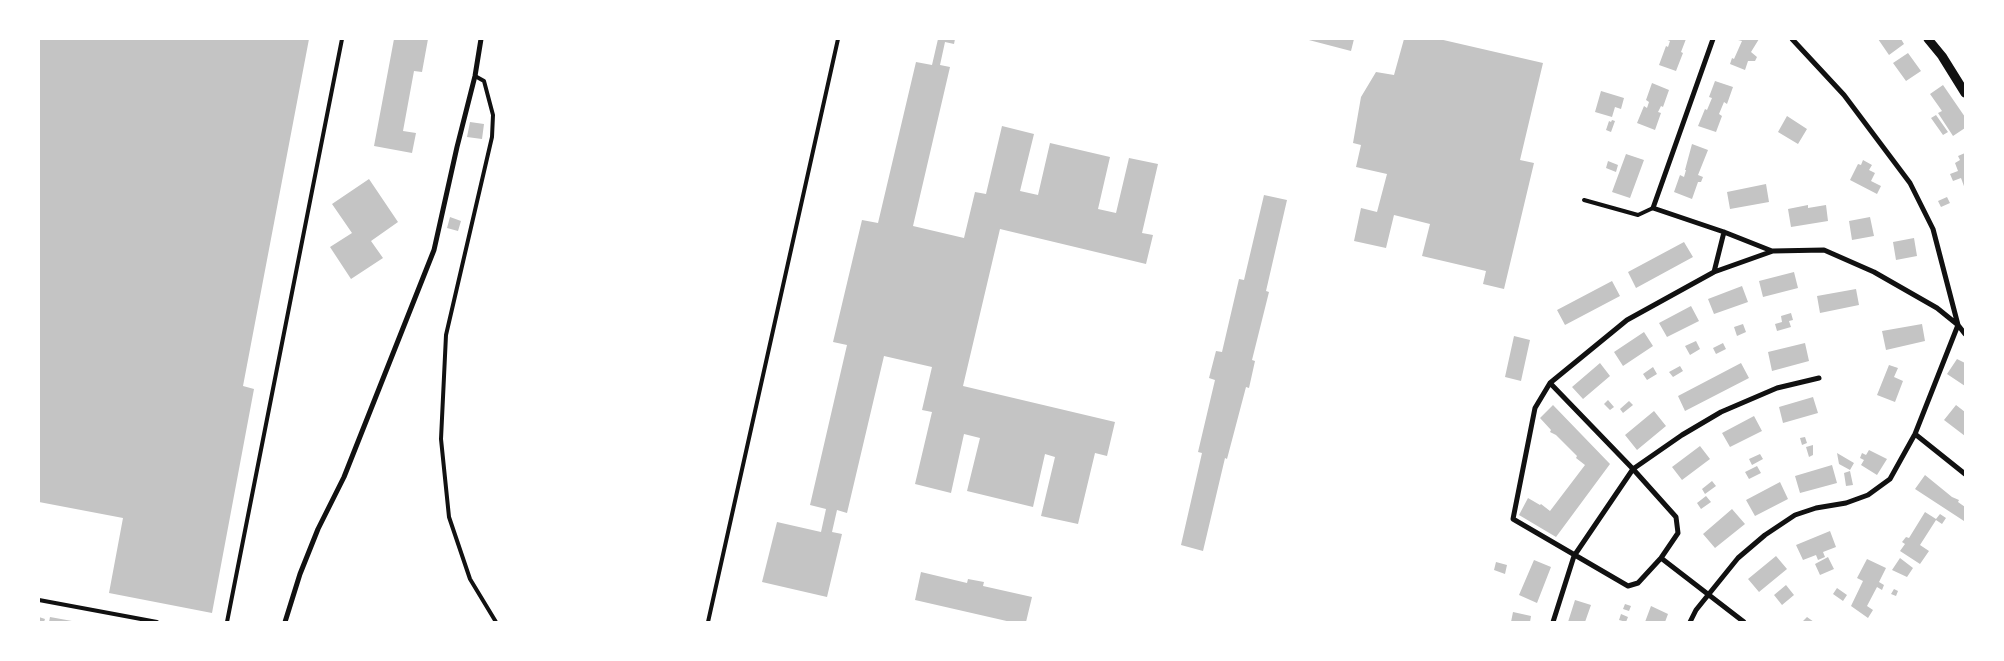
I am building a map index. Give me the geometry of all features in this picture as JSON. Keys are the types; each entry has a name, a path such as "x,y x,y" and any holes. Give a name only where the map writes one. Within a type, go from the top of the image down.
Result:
{"street":[{"path":"285,622 300,574 318,529 344,477 434,250 475,76 481,39"},
{"path":"1713,39 1653,208 1773,251"},
{"path":"1690,622 1696,610 1738,558 1764,535 1795,515 1816,508 1846,503 1861,498 1890,480 1915,434 1958,325 1933,229 1910,184 1844,95 1792,39"},
{"path":"1928,39 1942,56 1965,93"},
{"path":"1714,272 1724,232"},
{"path":"1550,383 1633,469 1676,517 1678,533 1661,558 1638,583 1628,586 1513,519 1535,408 1550,383 1627,320 1714,272 1773,251 1824,250 1874,272 1938,308 1958,325 1965,334"},
{"path":"1553,622 1574,556 1633,469 1682,435 1721,412 1776,388 1819,378"},
{"path":"1915,434 1965,474"},
{"path":"1661,558 1744,622"}],"lane":[{"path":"227,622 342,39"},
{"path":"708,622 838,39"},
{"path":"475,76 484,80 493,115 492,137 446,335 442,439 449,518 470,579 496,622"},
{"path":"1584,200 1638,215 1653,208"},
{"path":"39,600 157,622"}],"building":[{"path":"39,39 309,39 243,386 254,389 212,613 109,593 123,518 39,502"},
{"path":"394,39 428,39 422,72 414,71 403,131 416,133 412,153 374,146"},
{"path":"938,39 955,39 954,44 945,42 940,65 950,67 913,226 964,238 975,192 986,194 1002,126 1034,134 1020,191 1038,195 1050,143 1110,157 1098,209 1116,213 1129,158 1158,164 1142,233 1153,235 1146,264 1000,229 963,386 1115,422 1107,456 1095,453 1078,524 1041,516 1055,457 1045,454 1033,507 967,491 980,438 964,434 951,493 915,484 932,412 922,410 932,367 884,356 847,513 837,510 832,532 842,534 827,597 762,582 777,522 821,532 826,509 810,505 847,345 833,342 862,220 878,223 916,62 932,65"},
{"path":"1305,39 1354,39 1351,51"},
{"path":"1404,39 1439,39 1543,63 1520,160 1534,163 1504,289 1483,284 1486,271 1422,256 1430,224 1394,215 1386,248 1354,241 1361,208 1377,212 1387,174 1356,167 1361,145 1353,143 1361,97 1376,72 1394,75"},
{"path":"1665,39 1686,39 1676,71 1659,65 1666,46 1668,47 1670,41"},
{"path":"1739,39 1759,39 1751,52 1757,57 1755,61 1748,61 1745,70 1730,64 1742,41"},
{"path":"1878,39 1901,39 1904,44 1889,55"},
{"path":"1908,53 1921,71 1906,81 1893,63"},
{"path":"1715,81 1733,87 1727,104 1724,102 1719,114 1722,116 1716,132 1698,126 1712,98 1709,97"},
{"path":"1652,83 1669,90 1663,107 1661,106 1658,112 1661,113 1655,130 1637,123 1644,106 1647,108 1649,102 1646,100"},
{"path":"1943,85 1965,117 1965,128 1953,136 1938,113 1942,111 1930,94"},
{"path":"1601,91 1624,98 1621,109 1615,107 1612,117 1595,112"},
{"path":"1936,115 1948,132 1943,135 1931,118"},
{"path":"1787,116 1807,129 1798,144 1778,132"},
{"path":"1612,120 1615,121 1611,132 1606,130 1609,121 1611,122"},
{"path":"470,122 484,124 482,139 467,137"},
{"path":"1692,144 1708,150 1698,175 1703,177 1701,182 1698,182 1692,199 1674,192 1680,175 1684,177"},
{"path":"1965,153 1965,189 1961,178 1953,181 1950,174 1958,171 1955,163 1960,160 1958,156"},
{"path":"1626,154 1644,160 1630,198 1612,192"},
{"path":"1863,160 1872,165 1869,170 1875,173 1871,181 1881,186 1877,194 1850,180 1858,164 1861,165"},
{"path":"1608,161 1618,165 1616,172 1606,168"},
{"path":"369,179 398,222 371,241 383,258 351,279 330,247 352,233 332,204"},
{"path":"1766,184 1769,202 1730,209 1727,192"},
{"path":"1264,195 1287,200 1266,291 1269,292 1252,360 1255,361 1249,388 1246,387 1227,459 1225,458 1203,551 1181,545 1202,453 1198,452 1215,380 1209,378 1216,351 1222,352 1239,279 1244,280"},
{"path":"1947,197 1950,203 1941,207 1938,201"},
{"path":"1808,205 1808,208 1826,205 1828,221 1791,227 1788,209"},
{"path":"450,217 461,221 458,231 447,228"},
{"path":"1870,217 1874,236 1852,240 1849,221"},
{"path":"1914,238 1917,256 1896,260 1893,242"},
{"path":"1684,242 1693,257 1636,288 1628,272"},
{"path":"1794,272 1798,288 1763,297 1759,281"},
{"path":"1612,281 1620,296 1565,325 1557,310"},
{"path":"1742,286 1748,302 1714,314 1708,299"},
{"path":"1856,289 1859,305 1820,313 1817,296"},
{"path":"1691,306 1699,321 1667,337 1659,323"},
{"path":"1791,313 1793,320 1789,321 1791,327 1777,331 1775,324 1782,322 1781,316"},
{"path":"1743,324 1746,332 1737,336 1734,327"},
{"path":"1922,324 1925,341 1886,350 1882,331"},
{"path":"1644,332 1653,346 1623,366 1614,352"},
{"path":"1514,336 1530,340 1521,381 1505,377"},
{"path":"1696,341 1700,349 1690,355 1685,346"},
{"path":"1723,343 1726,349 1716,354 1713,348"},
{"path":"1805,343 1809,361 1772,371 1768,352"},
{"path":"1957,359 1965,363 1965,386 1947,374"},
{"path":"1600,363 1610,376 1583,399 1572,387"},
{"path":"1741,363 1749,378 1685,411 1678,396"},
{"path":"1889,365 1898,368 1894,377 1903,381 1895,402 1877,395"},
{"path":"1680,366 1683,371 1673,377 1669,372"},
{"path":"1653,367 1657,374 1647,380 1643,374"},
{"path":"1813,397 1818,413 1783,423 1779,407"},
{"path":"1608,400 1614,407 1610,410 1604,404"},
{"path":"1629,401 1633,405 1623,413 1620,409"},
{"path":"1553,405 1610,464 1556,537 1519,515 1528,498 1550,511 1585,465 1576,458 1577,456 1556,435 1550,432 1551,430 1540,418"},
{"path":"1956,405 1965,412 1965,436 1944,420"},
{"path":"1654,411 1666,426 1637,450 1625,435"},
{"path":"1754,416 1762,431 1730,447 1722,433"},
{"path":"1805,437 1807,443 1802,445 1800,438"},
{"path":"1813,445 1813,455 1809,457 1806,447"},
{"path":"1700,446 1710,459 1682,480 1672,467"},
{"path":"1869,450 1887,459 1877,475 1861,465 1864,460 1860,458 1862,453 1866,455"},
{"path":"1837,453 1854,463 1850,470 1839,464"},
{"path":"1760,454 1763,459 1752,465 1749,459"},
{"path":"1832,465 1837,483 1800,493 1795,476"},
{"path":"1757,466 1761,473 1749,479 1745,472"},
{"path":"1850,471 1853,485 1846,486 1844,473"},
{"path":"1925,475 1952,497 1959,500 1958,502 1965,507 1964,521 1915,489"},
{"path":"1712,481 1716,486 1705,494 1702,489"},
{"path":"1780,482 1788,499 1755,516 1746,500"},
{"path":"1706,496 1711,502 1701,509 1697,503"},
{"path":"1732,509 1745,524 1715,548 1703,534"},
{"path":"1925,512 1936,519 1940,514 1946,518 1942,524 1936,520 1920,545 1929,551 1920,564 1900,551 1905,544 1902,542 1906,537 1909,538"},
{"path":"1830,531 1836,547 1823,552 1825,557 1818,560 1816,555 1803,560 1796,545"},
{"path":"1776,556 1787,569 1759,592 1748,579"},
{"path":"1828,557 1834,569 1820,575 1815,564"},
{"path":"1900,558 1913,568 1907,577 1892,570"},
{"path":"1867,559 1886,568 1879,582 1884,585 1882,590 1877,587 1867,606 1873,610 1868,618 1851,606 1863,581 1857,578"},
{"path":"1534,560 1551,567 1537,603 1519,595"},
{"path":"1496,562 1507,565 1505,574 1494,570"},
{"path":"921,572 967,583 968,579 984,582 983,586 1032,597 1026,622 1011,622 915,600"},
{"path":"1786,585 1794,595 1782,605 1774,595"},
{"path":"1837,588 1847,595 1843,601 1833,594"},
{"path":"1894,589 1898,591 1896,596 1891,594"},
{"path":"1575,600 1591,605 1585,622 1568,622"},
{"path":"1625,604 1631,606 1629,611 1623,609"},
{"path":"1651,606 1668,614 1665,622 1645,622"},
{"path":"1513,612 1531,616 1530,622 1511,622"},
{"path":"1621,614 1628,617 1626,622 1619,620"},
{"path":"39,617 45,619 44,622 39,622"},
{"path":"50,617 72,621 72,622 49,622"},
{"path":"1807,617 1814,622 1802,622"}]}
